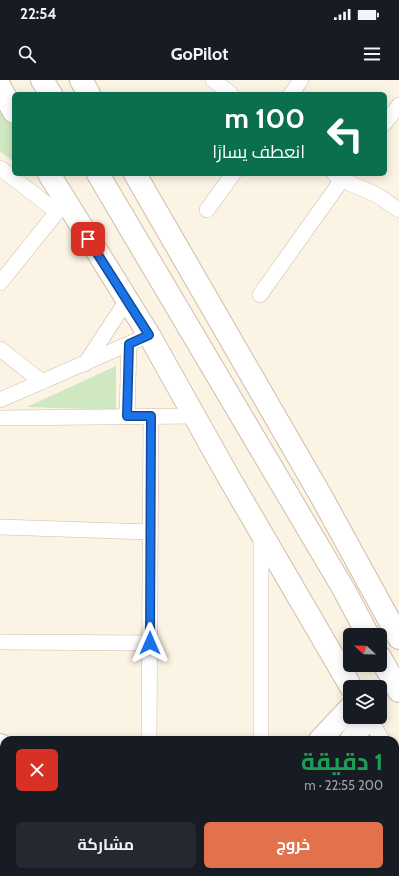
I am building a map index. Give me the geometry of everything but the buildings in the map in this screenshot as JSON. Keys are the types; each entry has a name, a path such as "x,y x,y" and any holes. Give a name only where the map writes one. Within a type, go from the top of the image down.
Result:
{"main road":[{"path":"42,80 50,92"},
{"path":"81,80 88,92"},
{"path":"0,87 12,108"},
{"path":"50,176 61,207 127,300 149,335 261,532 348,680"},
{"path":"99,176 343,588 364,628"},
{"path":"136,176 321,496 399,638"},
{"path":"387,670 399,691"},
{"path":"324,736 343,715"},
{"path":"353,736 363,724"}],"street":[{"path":"213,80 228,92"},
{"path":"293,92 302,80"},
{"path":"387,120 399,105"},
{"path":"0,168 12,176"},
{"path":"0,283 61,207 13,176"},
{"path":"207,210 232,176"},
{"path":"260,295 341,176 377,195 399,210"},
{"path":"85,364 127,300"},
{"path":"0,400 149,335"},
{"path":"127,416 129,344"},
{"path":"0,349 42,382"},
{"path":"149,736 151,416"},
{"path":"0,418 195,416"},
{"path":"0,527 150,532"},
{"path":"261,532 261,736"},
{"path":"0,642 150,643"},
{"path":"373,724 380,736"}],"green space":[{"path":"0,101 12,122 12,160 0,151"},
{"path":"116,366 116,410 27,407"}],"route":[{"path":"88,239 149,335 129,344 127,416 151,416 150,643"}]}
